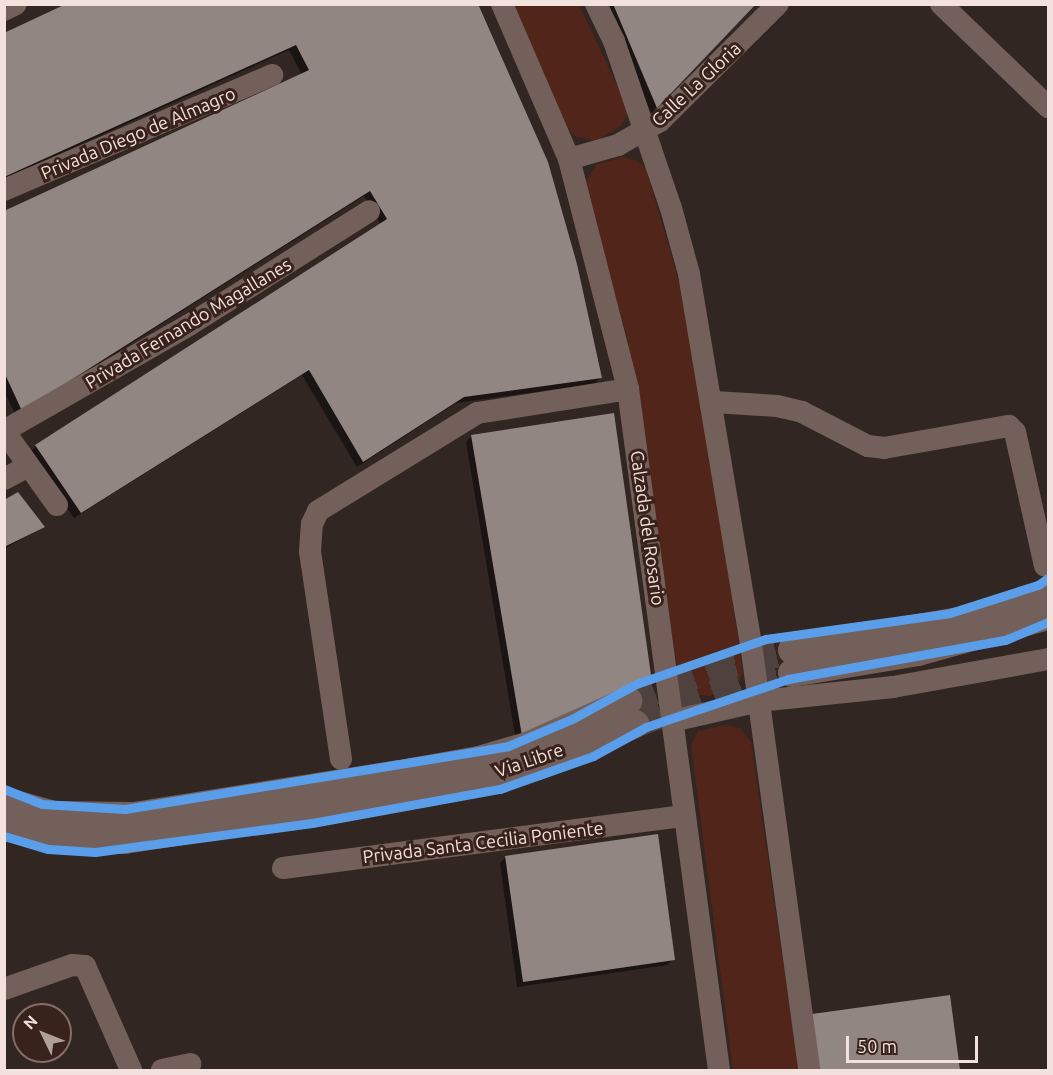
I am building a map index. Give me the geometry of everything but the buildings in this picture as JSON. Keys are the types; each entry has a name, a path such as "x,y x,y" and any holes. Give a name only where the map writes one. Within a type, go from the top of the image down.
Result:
{"main road":[{"path":"1048,595 987,616 792,661 918,652 1048,616"},
{"path":"4,801 54,815 134,816 479,760 632,713 537,766 433,791 125,840 50,839 4,826"}],"street":[{"path":"4,9 16,4"},
{"name":"Calzada del Rosario","path":"502,4 569,159 628,389 719,1071"},
{"path":"596,4 614,41 689,274 714,402 760,700 809,1071"},
{"name":"Calle La Gloria","path":"569,159 607,149 644,132 676,108 778,4"},
{"path":"941,4 1048,107"},
{"name":"Privada Diego de Almagro","path":"4,190 272,75"},
{"name":"Privada Fernando Magallanes","path":"5,431 189,325 369,211"},
{"path":"341,759 310,551 312,524 318,511 477,413 628,389"},
{"path":"714,402 786,408 868,446 884,448 1004,425 1012,428 1045,566"},
{"path":"5,431 57,505"},
{"path":"4,479 28,466"},
{"path":"672,721 760,700 892,687 1048,658"},
{"name":"Privada Santa Cecilia Poniente","path":"283,868 684,816"},
{"path":"4,989 72,965 84,966 131,1071"},
{"path":"162,1071 190,1064"}],"shaded area":[{"path":"507,5 579,5 625,102 628,113 621,126 596,141 574,136 563,121"},
{"path":"622,157 635,160 646,169 692,326 743,673 737,685 710,696 694,694 684,687 677,668 627,336 583,186 596,165"},
{"path":"726,725 740,728 751,742 799,1070 733,1070 691,745 698,731"}],"tunnel":[{"path":"628,701 708,670 792,650"},
{"path":"635,724 749,681 792,673"}],"cycle path":[{"name":"Via Libre","path":"4,789 42,804 125,809 508,746 572,719 636,684 766,639 950,613 1038,585 1048,578"},
{"name":"Via Libre","path":"4,836 48,849 95,852 312,823 500,789 593,756 646,727 788,679 1005,640 1048,622"}]}
